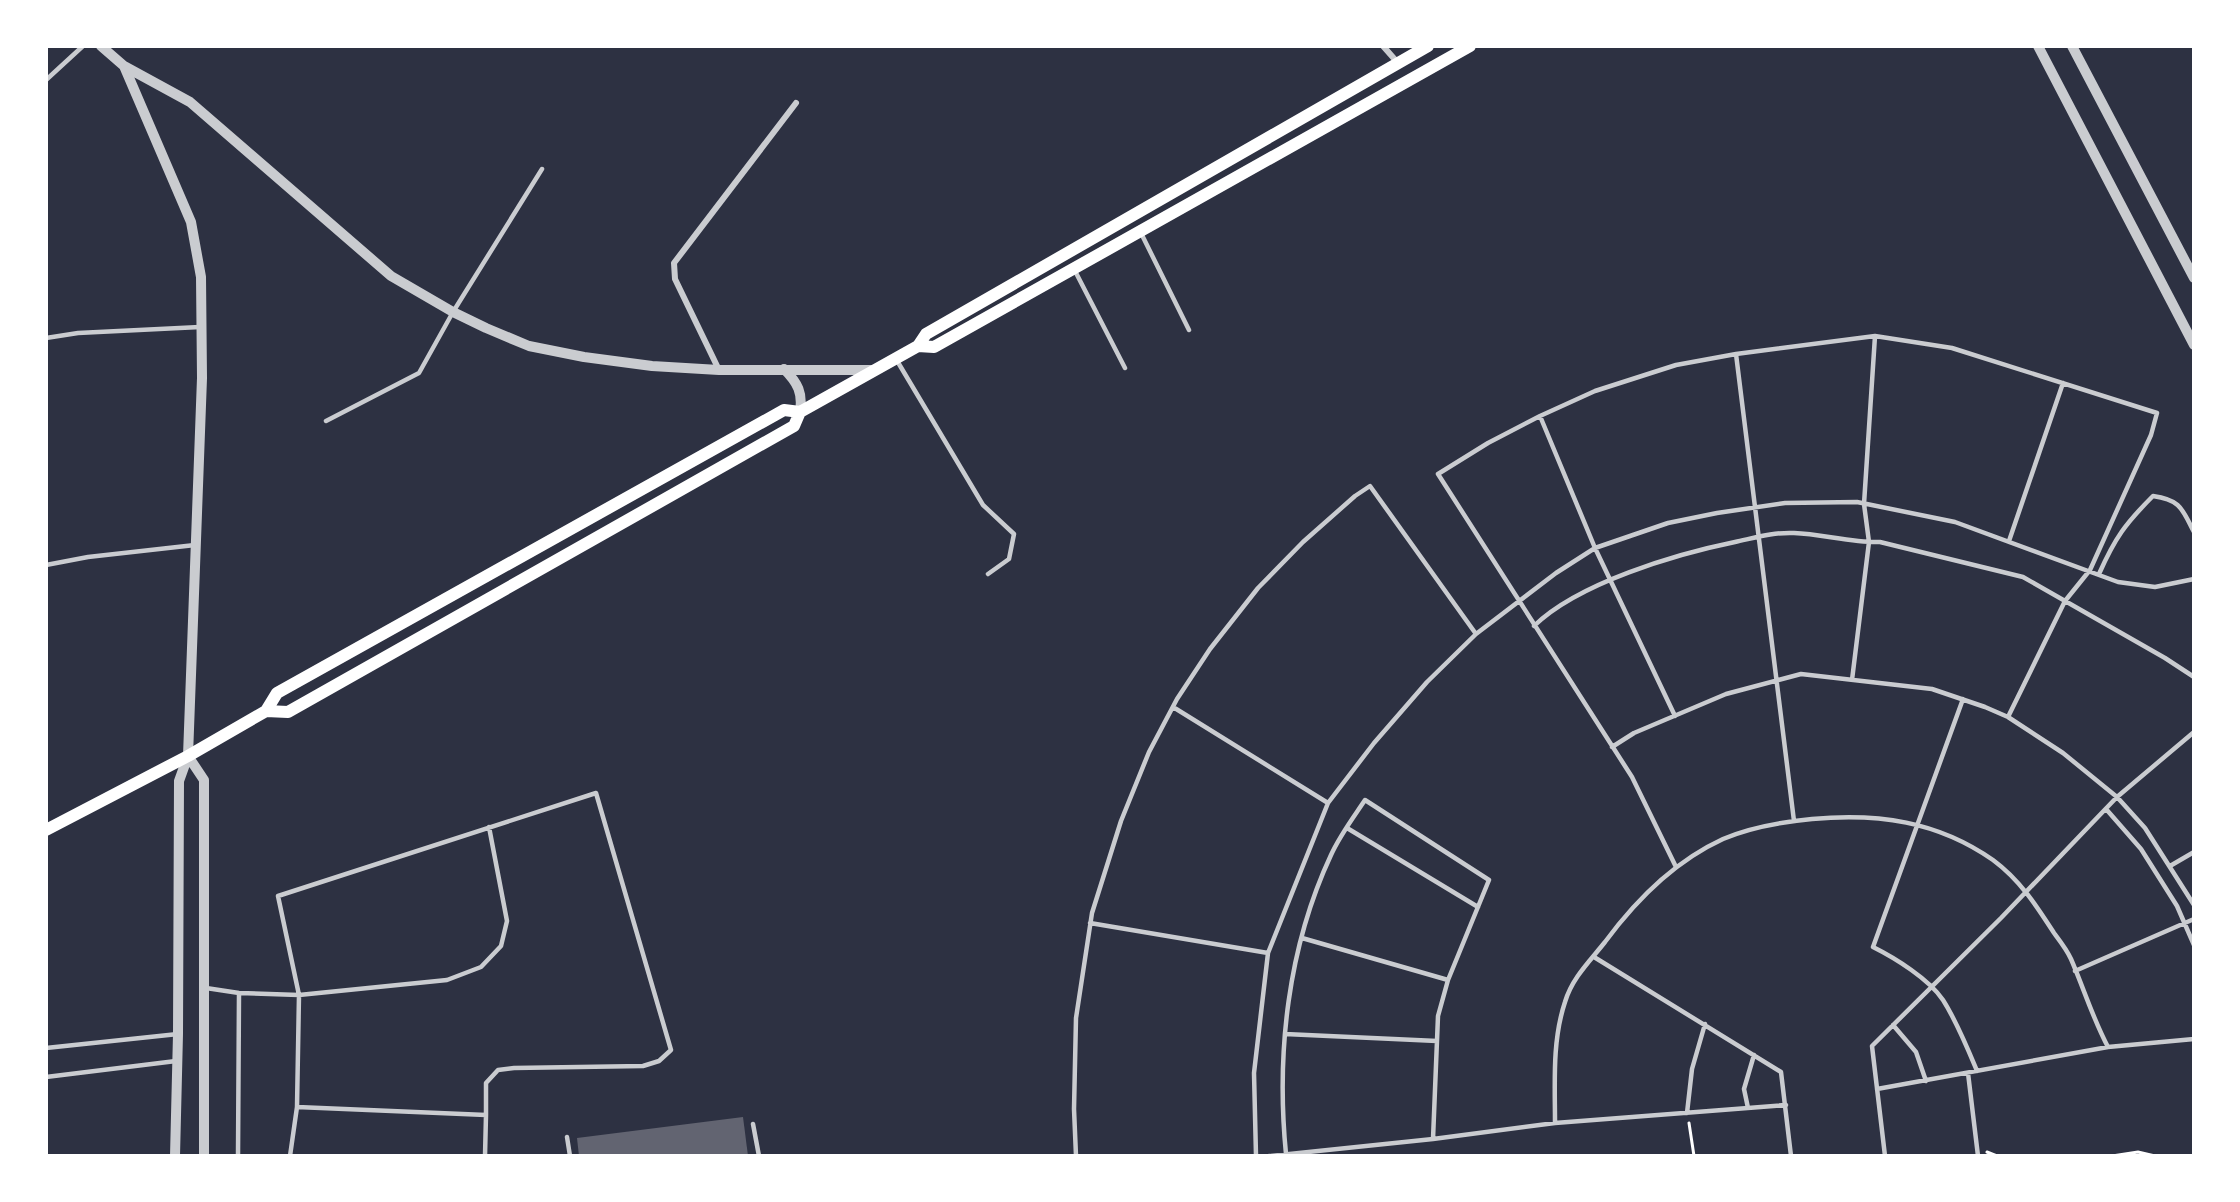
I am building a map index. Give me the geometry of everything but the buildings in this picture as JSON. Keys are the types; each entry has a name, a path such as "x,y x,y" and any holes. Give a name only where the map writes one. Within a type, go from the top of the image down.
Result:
{"main road":[{"path":"47,829 188,756 266,711 277,693 287,687 784,410 800,412 896,359 918,346 926,334 936,328 1428,46"},
{"path":"918,346 934,347 1470,46"},
{"path":"1399,63 1410,81"},
{"path":"266,711 288,712 794,426 800,412"}],"street":[{"path":"101,46 124,66 190,102 392,276 453,312 529,346 584,357 652,366 719,370 876,370"},
{"path":"1383,46 1399,63"},
{"path":"2038,46 2193,345"},
{"path":"2072,46 2193,278"},
{"path":"124,66 191,222 201,277 203,327 188,756 178,781 178,1034 175,1155"},
{"path":"719,370 675,279 674,263 796,103"},
{"path":"784,369 800,388 802,399 800,412"},
{"path":"188,756 204,780 206,988 204,1155"}],"lane":[{"path":"46,80 83,46"},
{"path":"326,421 419,373 453,312 542,169"},
{"path":"1141,232 1189,330"},
{"path":"1074,269 1125,368"},
{"path":"46,338 78,333 203,327"},
{"path":"1852,680 1869,542 1864,504 1875,336"},
{"path":"1676,867 1632,777 1438,474 1488,443 1594,391 1676,365 1736,354 1875,336 1952,348 2157,413 2151,435 2090,570 2065,601 2008,717"},
{"path":"1736,354 1794,821"},
{"path":"896,359 982,505 1014,534 1009,559 988,574"},
{"path":"2008,541 2063,382"},
{"path":"1540,416 1595,548 1676,716"},
{"path":"1076,1155 1076,1018 1090,923 1121,822 1149,752 1173,707 1210,649 1258,588 1303,542 1355,495 1370,486 1476,634"},
{"path":"2099,574 2127,522 2153,496 2167,498 2180,504 2193,532"},
{"path":"1256,1155 1254,1073 1268,953 1328,803 1381,734 1426,682 1476,634 1518,600 1595,548 1668,523 1754,508 1785,503 1864,504 1955,522 2118,582 2155,587 2193,579"},
{"path":"1534,626 1543,617 1569,600 1610,581 1698,550 1760,536 1792,533 1880,542 2023,577 2193,677"},
{"path":"46,565 88,557 195,545"},
{"path":"1612,747 1634,733 1726,694 1801,674 1932,689 2008,717 2063,753 2117,797 2145,828 2193,905"},
{"path":"1963,699 1873,947 1903,962 1942,998 1964,1038 1977,1071"},
{"path":"1173,707 1328,803"},
{"path":"1885,1155 1872,1046 2117,797 2193,732"},
{"path":"290,1155 297,1107 299,995 278,896 596,793 671,1050 659,1061 644,1066 498,1070 486,1083 485,1155"},
{"path":"1286,1154 1282,1085 1285,1034 1296,956 1332,854 1365,800 1489,880 1448,980 1438,1016 1433,1139"},
{"path":"2106,809 2141,849 2177,906 2193,945"},
{"path":"1555,1124 1555,1055 1565,1002 1577,976 1594,957 1628,910 1676,867 1724,839 1760,826 1794,821 1847,816 1890,818 1917,824 1950,836 1993,861 2027,891 2070,957 2108,1047"},
{"path":"206,988 239,993 299,995 447,980 481,967 501,945 507,921 489,828"},
{"path":"1347,828 1478,907"},
{"path":"2170,866 2193,852"},
{"path":"2075,971 2193,919"},
{"path":"1090,923 1268,953"},
{"path":"1302,939 1448,980"},
{"path":"1594,957 1781,1072 1791,1155"},
{"path":"238,1155 239,993"},
{"path":"1687,1113 1692,1069 1705,1024"},
{"path":"1893,1025 1916,1052 1926,1081"},
{"path":"46,1048 178,1034"},
{"path":"1285,1034 1437,1041"},
{"path":"1877,1089 2108,1047 2193,1040"},
{"path":"1748,1108 1744,1089 1754,1055"},
{"path":"46,1077 176,1061"},
{"path":"1968,1073 1978,1155"},
{"path":"1269,1155 1555,1124 1786,1105"},
{"path":"297,1107 486,1115"},
{"path":"753,1124 759,1155"},
{"path":"567,1137 570,1155"}],"path":[{"path":"1687,1113 1694,1155"},
{"path":"2112,1155 2138,1152 2155,1155"}]}
